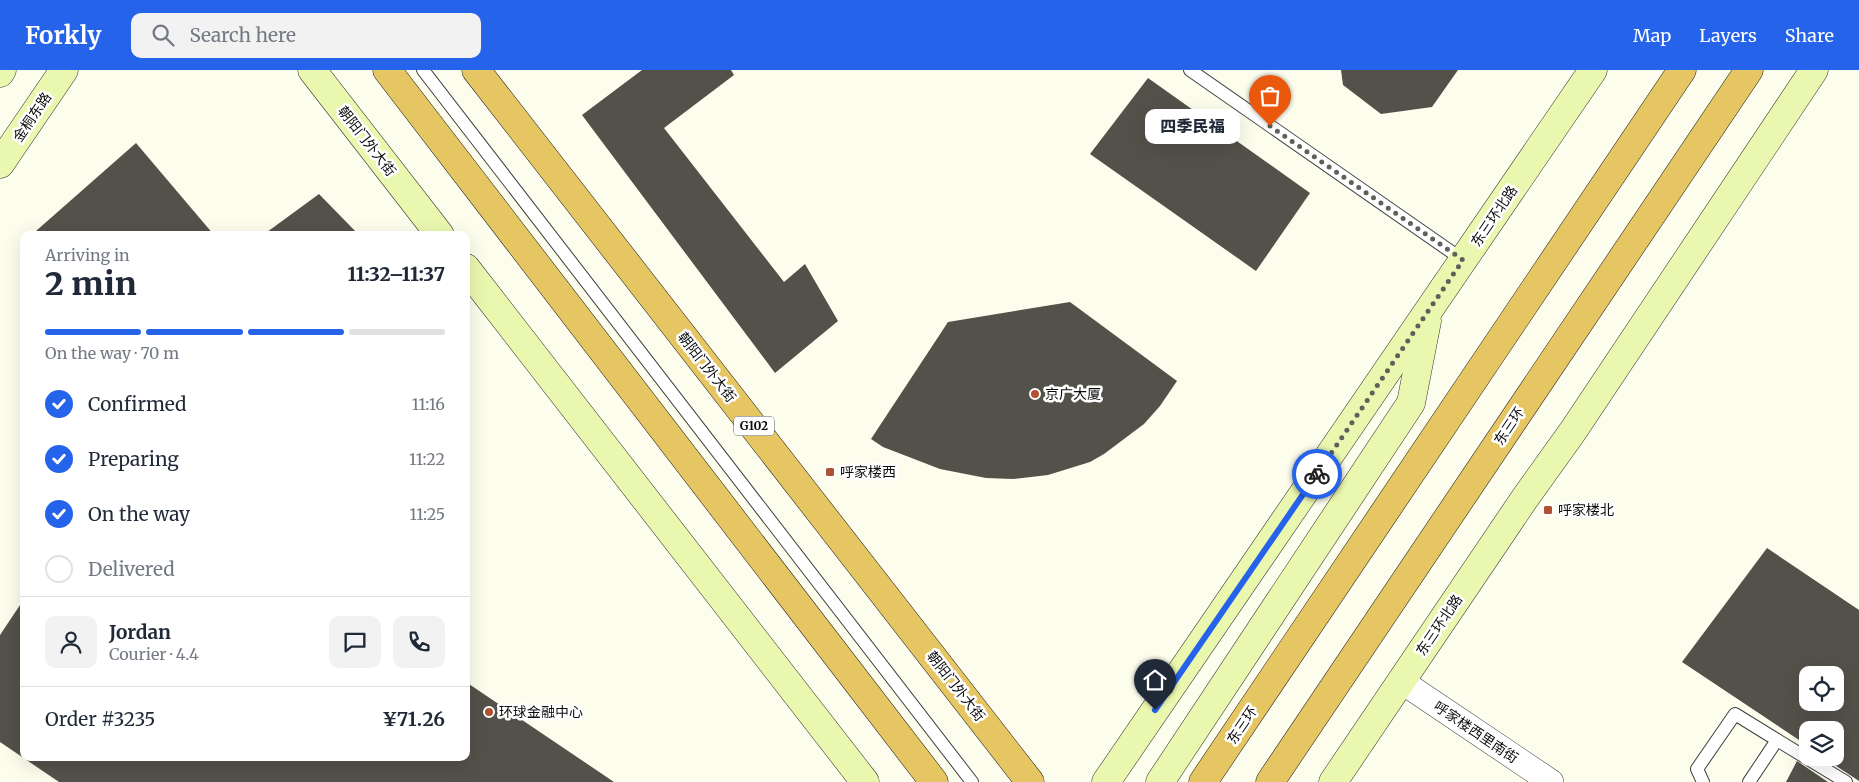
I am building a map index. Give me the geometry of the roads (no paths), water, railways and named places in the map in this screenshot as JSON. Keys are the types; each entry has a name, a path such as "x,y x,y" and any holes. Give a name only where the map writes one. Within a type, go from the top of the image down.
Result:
{"highway":[{"path":"387,70 934,782"},
{"name":"朝阳门外大街","path":"476,70 1030,782"},
{"name":"东三环","path":"1203,782 1682,70"},
{"name":"东三环","path":"1270,782 1749,70"}],"street":[{"name":"金桐东路","path":"0,164 64,70"},
{"name":"朝阳门外大街","path":"312,70 437,231"},
{"name":"东三环北路","path":"1106,782 1593,70"},
{"name":"东三环北路","path":"1333,782 1525,498 1573,431 1814,70"},
{"path":"470,273 865,782"},
{"path":"1160,782 1411,403 1429,309"},
{"name":"呼家楼西里南街","path":"1401,681 1550,782"}],"lane":[{"path":"423,70 972,782"},
{"path":"1190,70 1463,260"},
{"path":"1703,782 1697,769 1735,714 1846,782"},
{"path":"1749,782 1777,740"}],"place":[{"name":"四季民福","path":"1270,126"},
{"name":"京广大厦","path":"1035,394"},
{"name":"呼家楼西","path":"830,472"},
{"name":"呼家楼北","path":"1548,510"},
{"name":"环球金融中心","path":"489,712"}]}
